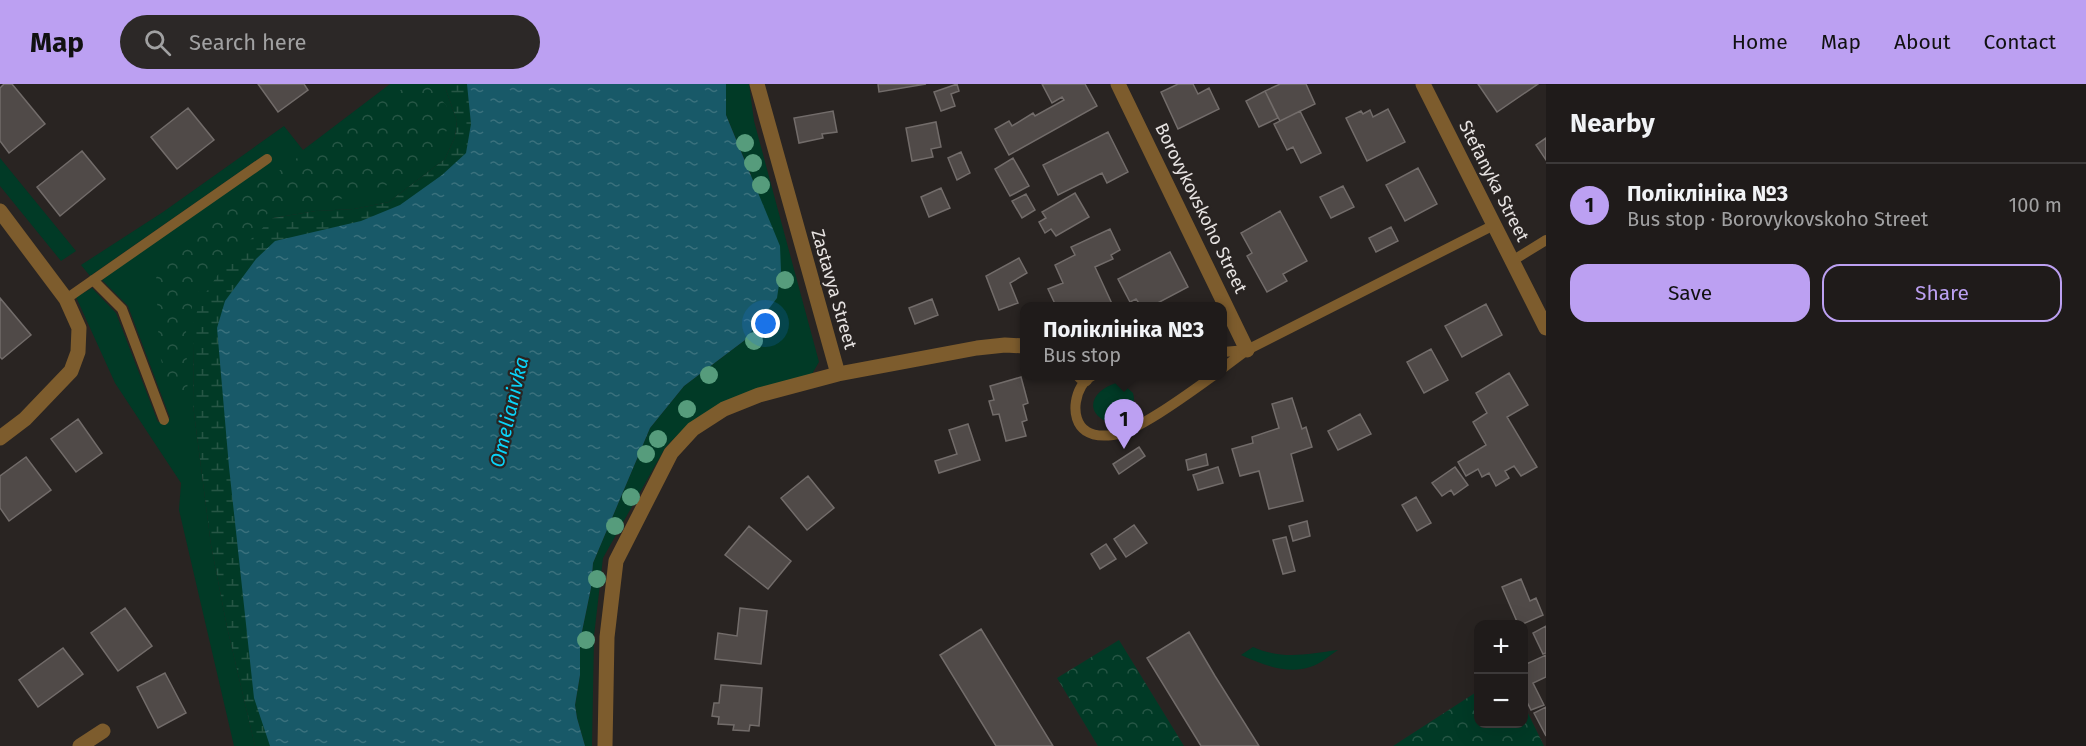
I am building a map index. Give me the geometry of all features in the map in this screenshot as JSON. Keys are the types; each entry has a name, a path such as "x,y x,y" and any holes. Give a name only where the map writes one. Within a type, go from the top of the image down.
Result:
{"street":[{"name":"Zastavya Street","path":"605,746 607,637 615,561 671,453 693,429 724,409 759,395 837,374 757,84"},
{"name":"Borovykovskoho Street","path":"1118,84 1224,302"},
{"name":"Stefanyka Street","path":"1423,84 1546,328"},
{"path":"0,211 66,299 79,328 78,352 71,371 25,419 0,438"},
{"name":"Borovykovskoho Street","path":"1227,309 1247,350"},
{"path":"837,374 977,348 1020,346"},
{"path":"80,746 103,731"}],"lane":[{"path":"66,299 267,159"},
{"path":"1227,365 1247,350 1494,225"},
{"path":"1512,261 1546,240"},
{"path":"93,280 122,309 164,420"},
{"path":"1227,352 1247,350"},
{"path":"1084,380 1078,393 1075,407 1084,431 1094,435 1114,435 1132,429 1206,380"}],"green space":[{"path":"390,84 444,84 457,121 455,137 445,159 389,202 354,209 316,211 273,218 194,341 193,405 211,545 227,627 255,746 234,746 179,510 181,483 115,383 76,297 92,288 116,313 158,422 170,418 128,306 102,280 264,155 90,276 81,265 163,212 284,126 303,150"},
{"path":"444,84 485,84 490,119 280,746 255,746 227,627 211,545 193,405 194,319 203,297 225,264 273,218 316,211 354,209 389,202 445,159 455,137 457,121"},
{"path":"726,84 749,84 754,121 819,362 812,374 752,394 714,410 680,433 665,448 603,558 594,636 592,746 585,746 575,705 580,675 580,641 591,588 593,563 650,428 684,386 745,340 751,175 726,115"},
{"path":"427,85 446,105 449,127 429,159 394,183 345,198 269,212 220,263 195,296 186,329 188,408 167,382 159,352 156,270 175,244 252,185 276,173 359,114 400,90"},
{"path":"0,158 76,251 61,261 0,186"},
{"path":"1116,383 1123,384 1133,393 1133,405 1128,415 1123,418 1105,421 1094,410 1094,399 1103,390"},
{"path":"1119,640 1184,746 1098,746 1057,678"},
{"path":"1253,647 1285,655 1338,650 1314,666 1292,670 1266,665 1241,655"},
{"path":"1474,694 1474,728 1528,728 1528,713 1544,746 1393,746"}],"water":[{"name":"Omelianivka","path":"467,84 726,84 726,115 780,246 781,271 777,298 745,340 684,386 650,428 593,563 591,588 580,641 580,675 575,705 585,746 270,746 254,698 229,467 217,328 225,301 256,259 275,241 361,221 400,205 442,175 466,153 471,124"}],"building":[{"path":"4,84 12,84 45,124 9,153 0,141 0,88"},
{"path":"258,84 304,84 308,90 278,112"},
{"path":"878,84 926,84 879,92"},
{"path":"957,84 959,91 951,94 955,106 941,111 934,92"},
{"path":"1042,84 1085,84 1097,106 1009,155 995,129 1009,121 1012,126 1033,113 1035,116 1064,100 1062,97 1052,103"},
{"path":"1178,84 1193,84 1198,94 1209,88 1219,109 1178,129 1161,92"},
{"path":"1280,84 1306,84 1315,104 1280,121 1265,91"},
{"path":"1478,84 1538,84 1497,112"},
{"path":"1265,91 1278,118 1259,127 1246,101"},
{"path":"188,108 214,140 177,169 151,137"},
{"path":"1388,109 1405,142 1367,161 1346,118 1361,111 1363,114 1370,110 1373,117"},
{"path":"833,111 837,132 822,134 823,138 799,143 794,118"},
{"path":"1300,111 1321,153 1301,163 1293,147 1287,150 1274,124"},
{"path":"936,122 941,147 931,149 933,157 912,161 906,128"},
{"path":"1108,132 1128,172 1107,183 1102,173 1058,195 1043,165"},
{"path":"1546,138 1546,160 1536,145"},
{"path":"82,151 105,179 60,216 37,187"},
{"path":"961,152 970,173 957,180 948,158"},
{"path":"1013,158 1029,186 1010,196 995,169"},
{"path":"1418,168 1437,204 1405,221 1386,185"},
{"path":"1343,186 1354,207 1331,218 1320,197"},
{"path":"941,188 950,208 929,217 921,197"},
{"path":"1075,193 1089,217 1056,236 1051,229 1045,233 1039,222 1046,218 1042,212"},
{"path":"1026,194 1035,210 1022,218 1012,201"},
{"path":"1280,211 1307,261 1283,274 1287,281 1267,292 1247,256 1252,253 1241,233"},
{"path":"1391,227 1398,241 1376,252 1369,238"},
{"path":"1110,229 1120,250 1111,255 1113,259 1095,267 1111,302 1054,302 1048,289 1063,283 1055,265 1075,255 1071,247"},
{"path":"1170,252 1188,287 1160,302 1138,302 1136,299 1130,302 1118,279"},
{"path":"1019,258 1027,273 1010,283 1018,303 999,310 986,276"},
{"path":"0,298 31,335 2,359 0,357"},
{"path":"932,299 938,315 915,324 909,308"},
{"path":"1486,304 1502,335 1462,357 1445,326"},
{"path":"1431,349 1448,380 1424,393 1407,362"},
{"path":"1509,373 1528,405 1507,417 1537,467 1521,476 1514,466 1505,471 1509,478 1496,486 1489,473 1482,477 1478,469 1466,476 1458,462 1486,445 1473,422 1487,413 1476,393"},
{"path":"1020,377 1028,403 1023,405 1027,420 1022,422 1026,436 1006,441 999,414 993,415 989,401 994,400 990,386"},
{"path":"1292,398 1302,429 1306,427 1312,447 1291,454 1303,501 1269,509 1259,471 1240,476 1232,449 1253,443 1252,437 1279,428 1272,404"},
{"path":"1360,414 1371,434 1338,450 1328,431"},
{"path":"78,419 102,453 76,472 51,439"},
{"path":"968,424 980,460 939,473 935,461 957,454 949,430"},
{"path":"1139,447 1145,456 1119,474 1113,464"},
{"path":"1206,454 1208,465 1188,470 1186,460"},
{"path":"26,457 51,490 9,521 0,508 0,476"},
{"path":"1218,467 1223,483 1198,490 1193,475"},
{"path":"1455,467 1468,485 1454,495 1451,490 1442,496 1432,483"},
{"path":"808,476 834,508 807,530 781,498"},
{"path":"1416,497 1431,523 1417,531 1402,505"},
{"path":"1307,521 1310,536 1293,541 1289,526"},
{"path":"1134,525 1147,543 1126,557 1114,539"},
{"path":"749,526 791,561 768,589 725,555"},
{"path":"1286,537 1295,571 1283,574 1273,540"},
{"path":"1106,544 1116,559 1100,569 1091,554"},
{"path":"1521,579 1530,601 1536,598 1543,615 1528,622 1516,620 1502,587"},
{"path":"125,608 152,646 118,671 91,633"},
{"path":"740,608 767,611 761,664 715,659 718,633 737,636"},
{"path":"1546,626 1546,653 1543,654 1533,633"},
{"path":"981,629 1053,746 996,746 940,655"},
{"path":"1189,632 1259,746 1201,746 1147,658"},
{"path":"63,648 83,674 38,707 19,680"},
{"path":"1546,655 1546,677 1533,683 1544,705 1531,710 1528,704 1528,663"},
{"path":"165,673 186,713 158,728 137,687"},
{"path":"721,685 762,688 759,726 750,725 749,731 733,730 734,725 718,724 719,717 712,716 714,703 719,703"},
{"path":"1546,707 1546,736 1534,713"}],"place":[{"name":"Поліклініка №3","path":"1124,449"}]}
